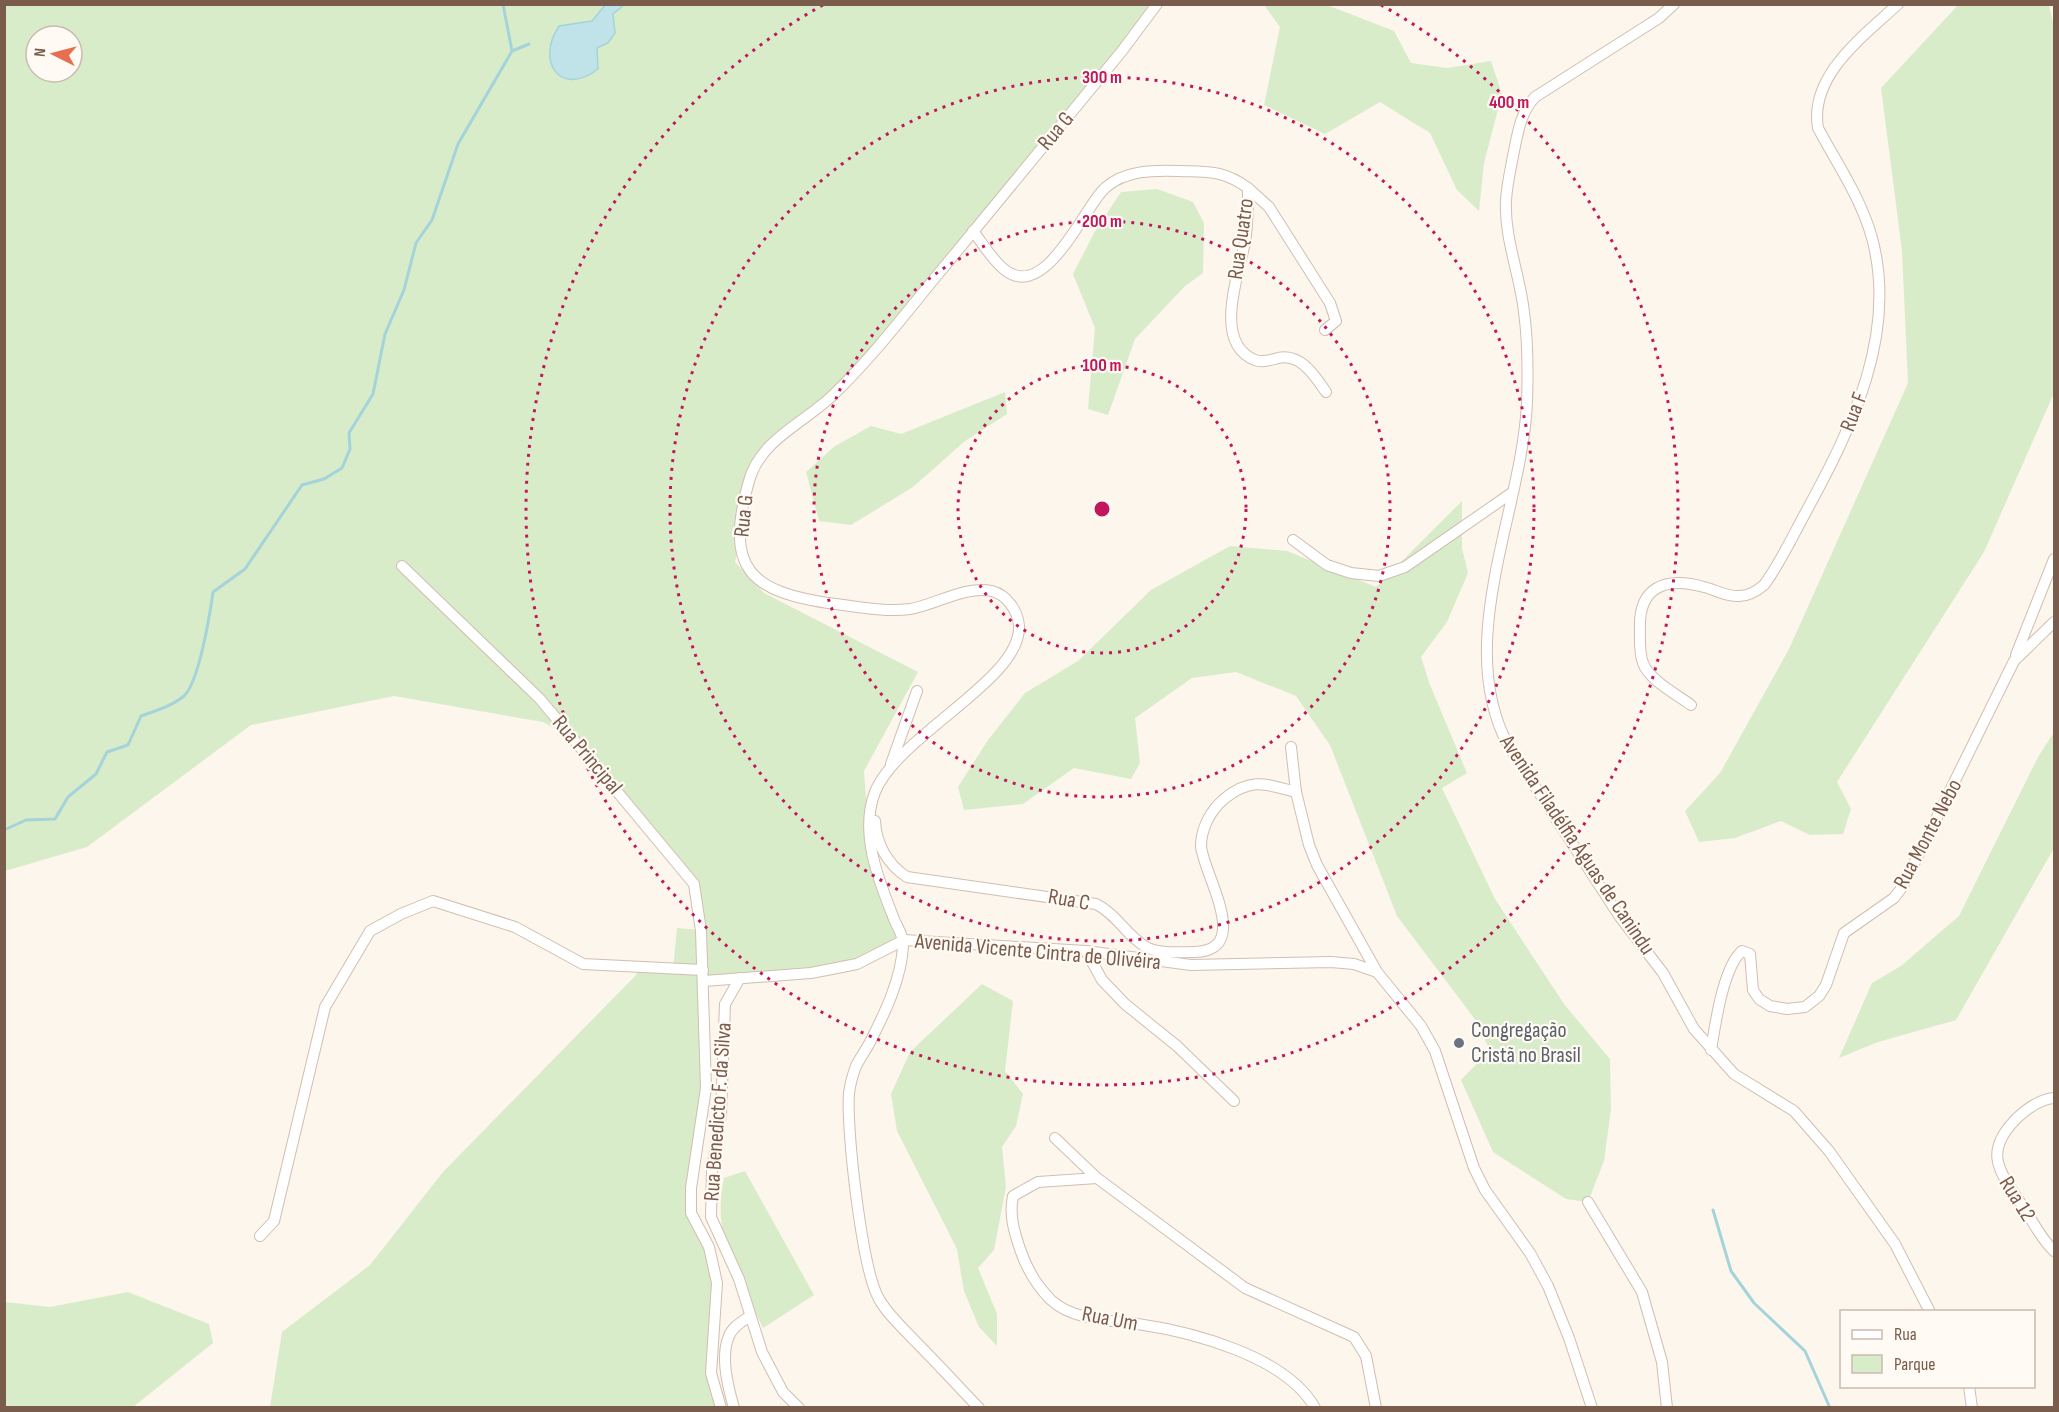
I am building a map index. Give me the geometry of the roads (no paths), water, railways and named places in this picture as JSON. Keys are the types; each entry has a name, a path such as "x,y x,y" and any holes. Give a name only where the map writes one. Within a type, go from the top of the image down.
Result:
{"street":[{"name":"Rua G","path":"904,940 881,884 869,843 874,794 889,770 927,730 990,678 1010,657 1017,643 1019,626 1015,610 1005,598 991,591 974,591 914,608 887,611 815,601 774,590 753,577 743,561 740,539 748,483 756,461 769,446 831,397 886,336 1122,51 1157,4"},
{"name":"Avenida Filadélfia Águas de Canindu","path":"1674,4 1659,18 1534,97 1521,118 1506,200 1507,222 1525,324 1527,403 1513,492 1505,522 1492,595 1487,656 1488,688 1496,722 1620,917 1663,973 1694,1029 1712,1050 1750,1085 1794,1111 1829,1151 1895,1244 1929,1310"},
{"name":"Rua F","path":"1690,705 1648,672 1643,663 1640,615 1643,600 1653,590 1669,584 1694,585 1739,597 1756,592 1764,585 1828,471 1853,421 1867,378 1879,315 1876,261 1863,213 1847,178 1818,128 1816,115 1821,90 1828,78 1856,44 1898,4"},
{"name":"Rua Quatro","path":"973,231 1006,271 1021,276 1035,272 1065,247 1106,187 1131,174 1153,170 1220,172 1248,188 1246,233 1231,301 1234,334 1248,356 1257,361 1281,357 1293,358 1301,362 1326,392"},
{"path":"1248,188 1269,207 1330,303 1336,321 1325,330"},
{"path":"1293,540 1327,565 1351,573 1379,576 1406,567 1513,492"},
{"path":"2014,661 2055,559"},
{"name":"Rua Principal","path":"402,566 540,699 694,884 703,975 706,1088 691,1188 691,1213 709,1247 717,1283 711,1372 721,1407"},
{"name":"Rua Monte Nebo","path":"1712,1050 1716,1013 1732,966 1742,951 1750,954 1753,990 1759,999 1770,1006 1788,1009 1805,1007 1819,996 1844,933 1894,898 1903,886 2014,661 2055,622"},
{"path":"889,770 917,691"},
{"path":"1291,747 1296,792 1309,844 1317,865 1377,972 1421,1026 1436,1051 1474,1168 1485,1190 1530,1253 1548,1286 1569,1338 1592,1407"},
{"name":"Rua C","path":"874,794 875,829 884,854 897,871 908,877 1096,904 1109,910 1148,948 1170,952 1199,952 1215,945 1221,937 1224,924 1221,907 1203,862 1201,844 1205,823 1217,805 1245,784 1271,785 1296,792"},
{"name":"Avenida Vicente Cintra de Olivéira","path":"260,1236 274,1221 325,1007 370,931 401,914 433,901 515,927 583,964 740,978 811,973 857,964 904,940 1086,951 1191,965 1331,962 1354,964 1377,972"},
{"path":"904,940 886,1011 857,1064 849,1092 852,1143 869,1271 878,1297 897,1322 979,1407"},
{"path":"1086,951 1102,980 1125,1004 1177,1046 1234,1101"},
{"name":"Rua Benedicto F. da Silva","path":"740,978 725,1004 722,1114 712,1170 711,1217 740,1279 762,1352 783,1392 799,1407"},
{"name":"Rua 12","path":"2055,1098 2034,1104 2023,1113 2000,1140 1996,1155 2003,1178 2039,1234 2055,1251"},
{"path":"1055,1138 1096,1178 1245,1288 1354,1337 1366,1356 1376,1407"},
{"name":"Rua Um","path":"1096,1178 1038,1182 1013,1196 1010,1211 1026,1266 1051,1300 1086,1317 1163,1329 1201,1338 1260,1359 1278,1369 1315,1407"},
{"path":"1588,1202 1642,1292 1662,1362 1667,1407"},
{"path":"734,1407 729,1391 726,1354 729,1335 750,1316"},
{"path":"1969,1388 1972,1407"}],"water":[{"path":"606,4 624,5 613,14 615,33 608,43 597,48 598,69 585,77 573,80 563,78 551,63 550,52 552,39 559,26 592,21"}],"waterway":[{"path":"503,4 512,51"},
{"path":"4,830 26,820 55,819 68,797 96,774 107,752 128,745 141,716 169,705 184,696 199,663 213,592 245,569 302,485 324,479 342,468 350,449 349,433 373,394 385,334 404,290 416,243 432,220 458,144 512,51 529,44"},
{"path":"1713,1210 1731,1271 1754,1303 1805,1351 1830,1408"}],"place":[{"name":"Congregação Cristã no Brasil","path":"1459,1043"}]}
